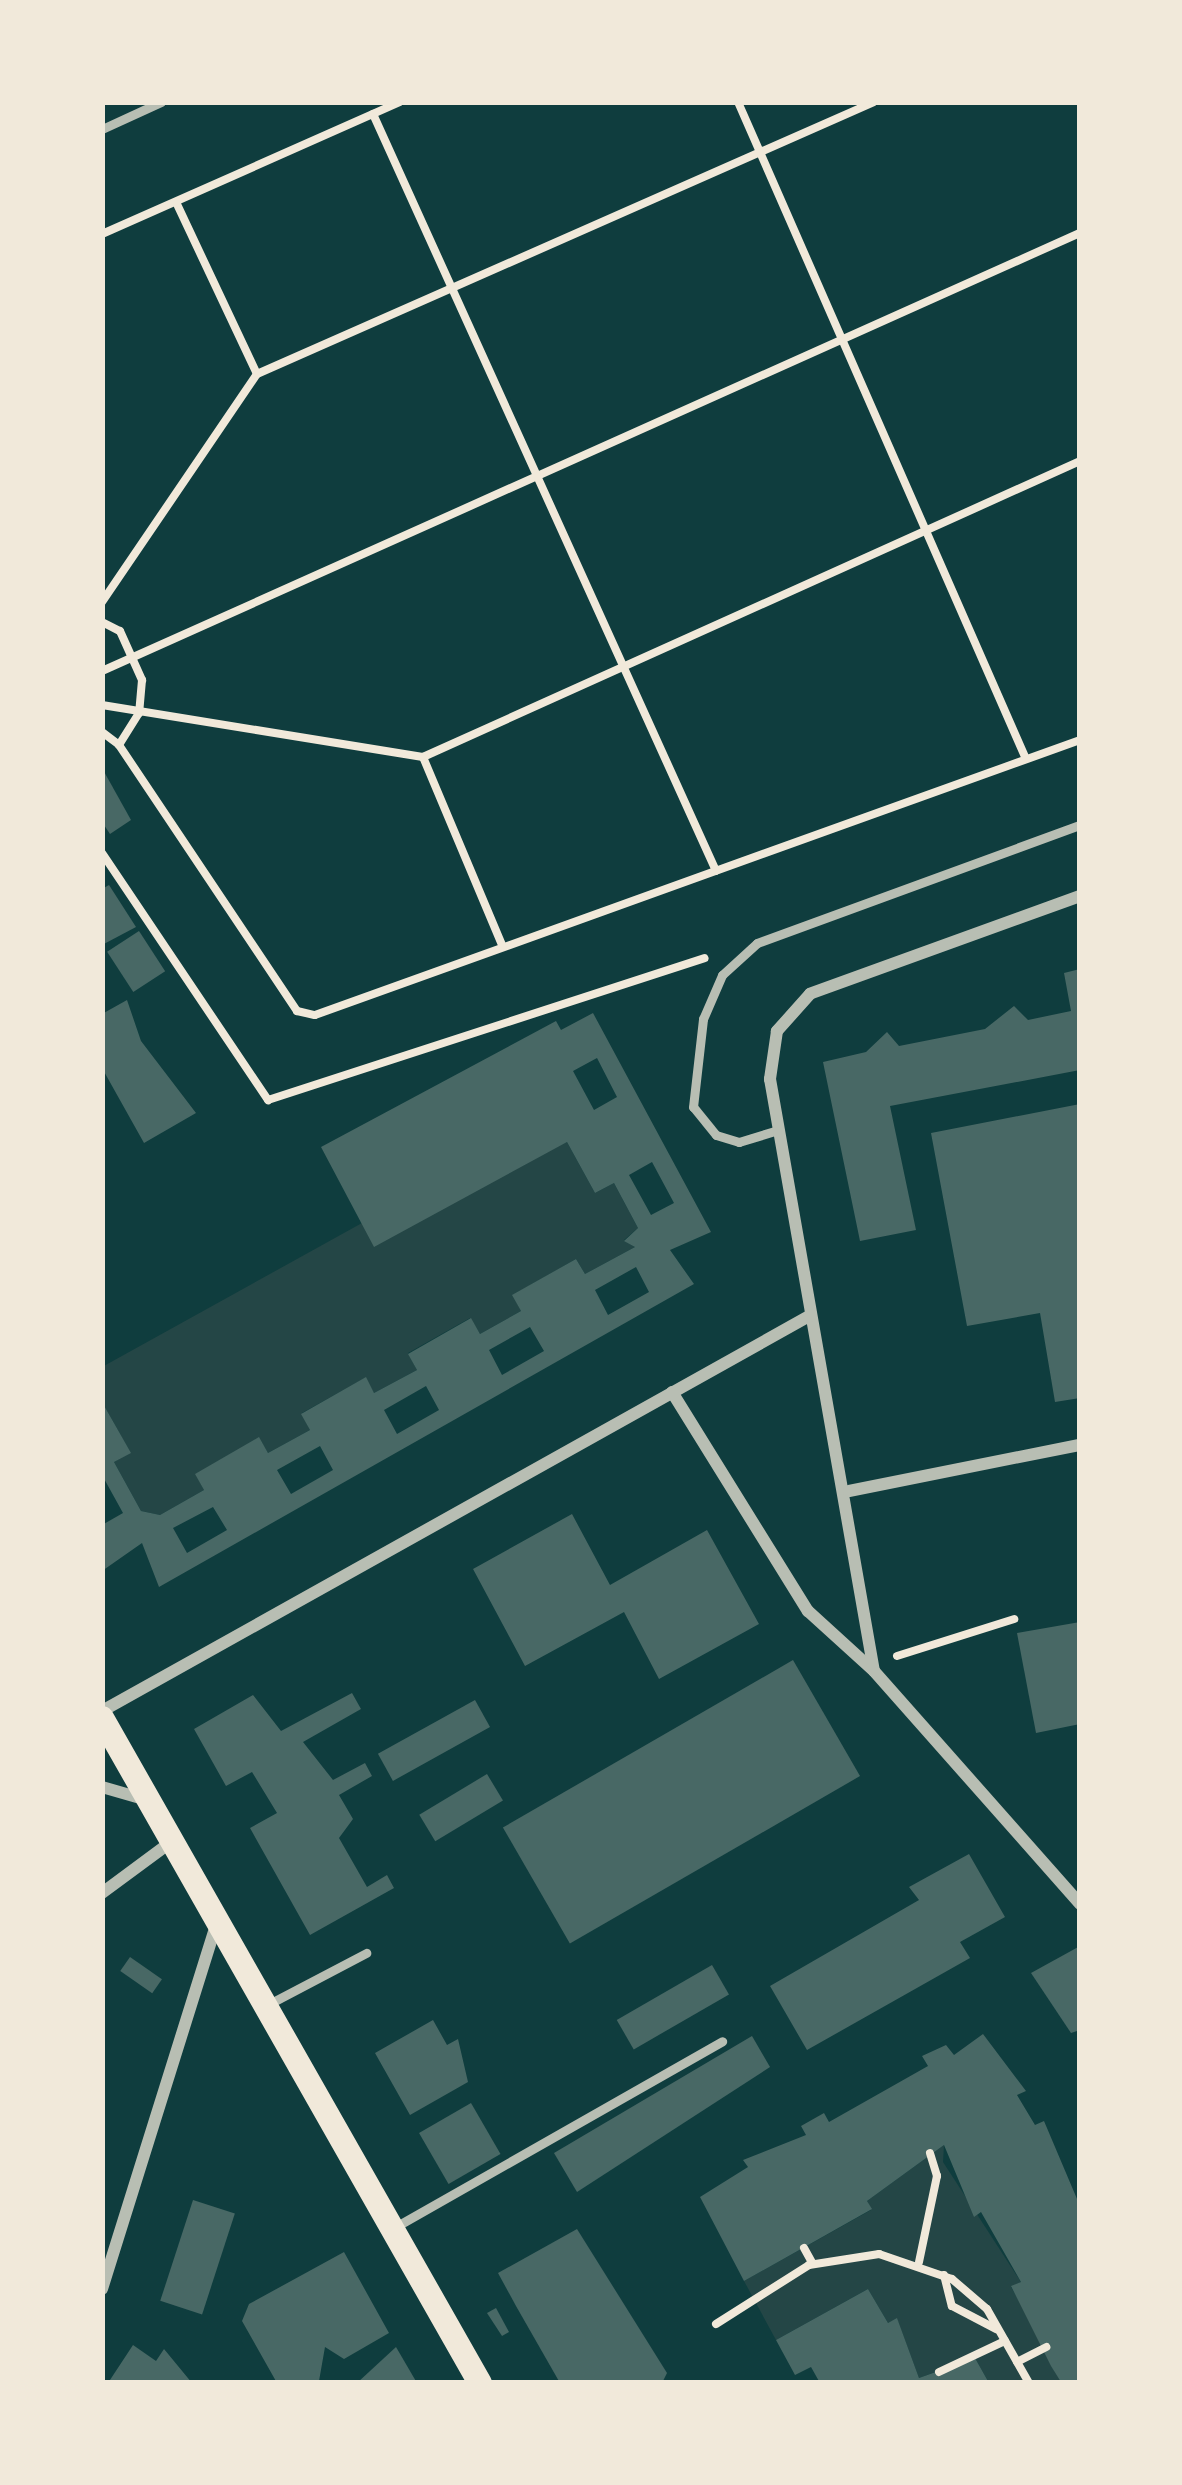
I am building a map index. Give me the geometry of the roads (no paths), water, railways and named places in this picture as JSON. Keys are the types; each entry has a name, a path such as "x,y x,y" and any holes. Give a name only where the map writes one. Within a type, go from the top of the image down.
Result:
{"main road":[{"path":"102,1715 477,2382"}],"street":[{"path":"873,1666 849,1490 811,1315 778,1130 771,1056 790,1009 1080,896"},
{"path":"102,1715 811,1315"},
{"path":"672,1392 808,1611 873,1666 1080,1904"},
{"path":"849,1490 1080,1445"},
{"path":"102,1787 148,1800"},
{"path":"102,1893 171,1842"},
{"path":"102,2289 217,1921"}],"lane":[{"path":"102,129 161,102"},
{"path":"778,1130 739,1142 716,1135 693,1107 703,1019 722,975 757,943 1080,825"},
{"path":"265,2006 366,1953"},
{"path":"392,2229 722,2041"}]}
